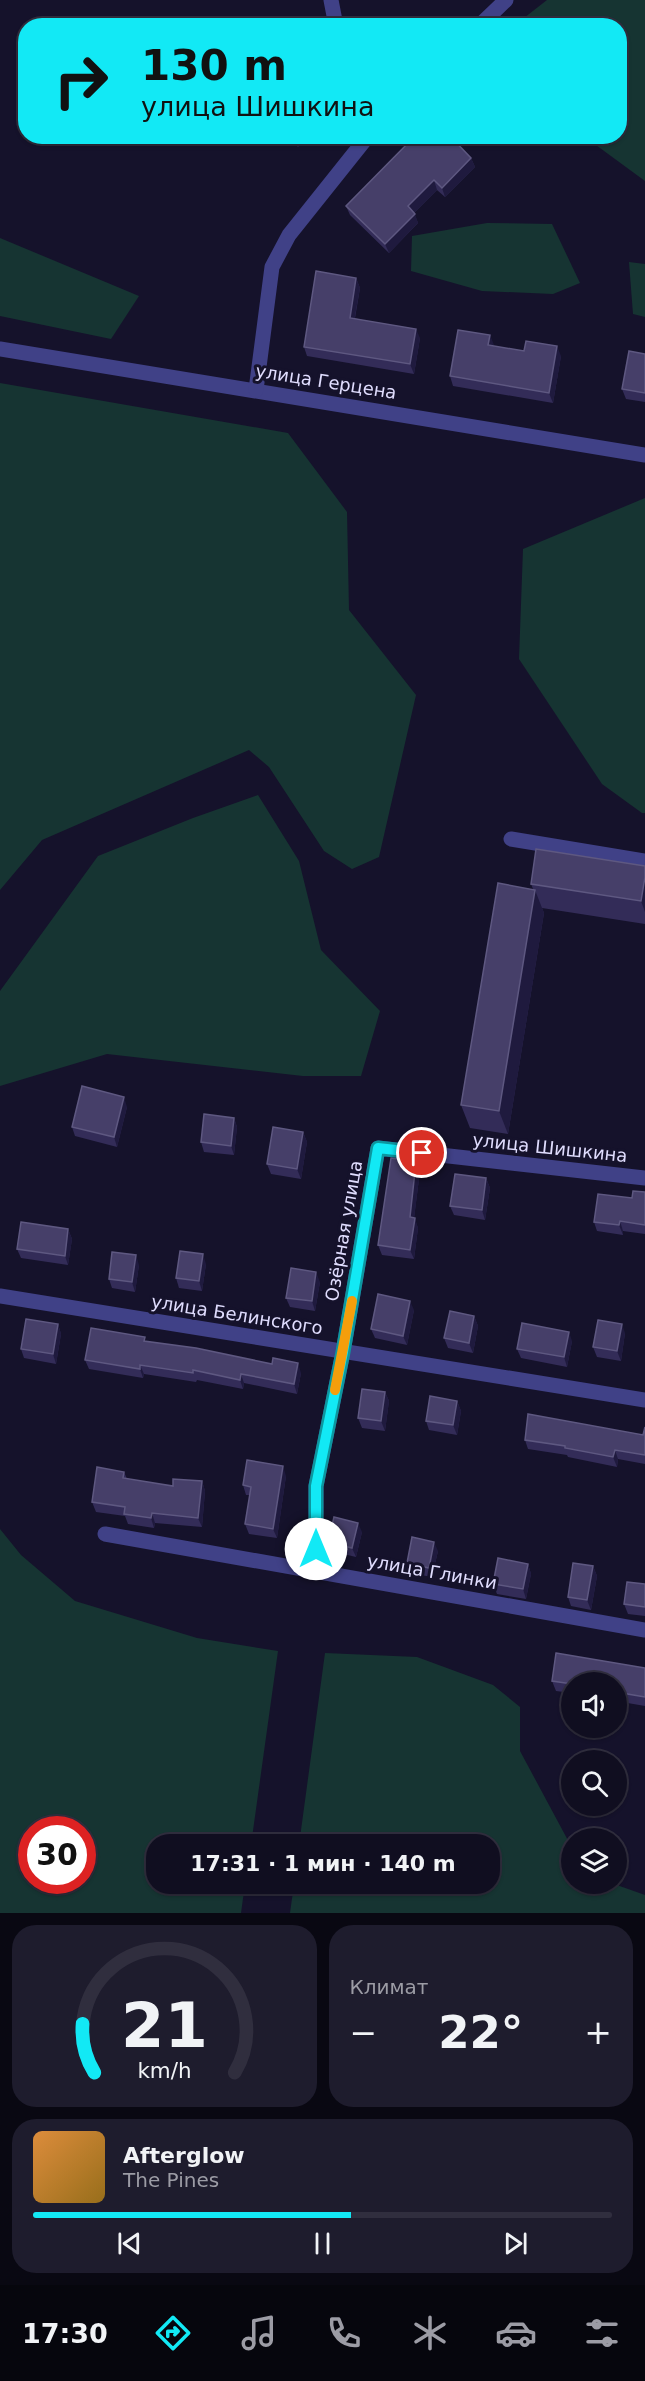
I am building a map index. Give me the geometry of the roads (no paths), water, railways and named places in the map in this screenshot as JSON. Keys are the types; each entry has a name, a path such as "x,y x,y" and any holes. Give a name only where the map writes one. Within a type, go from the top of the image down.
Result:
{"street":[{"path":"331,0 334,18"},
{"path":"487,18 506,0"},
{"path":"256,390 272,267 289,235 362,144"},
{"name":"улица Герцена","path":"0,349 645,455"},
{"path":"512,840 645,861"},
{"name":"улица Шишкина","path":"378,1148 645,1178"},
{"name":"Озёрная улица","path":"316,1570 316,1486 343,1352 378,1148"},
{"name":"улица Белинского","path":"0,1296 645,1400"},
{"name":"улица Глинки","path":"105,1534 645,1630"}]}
